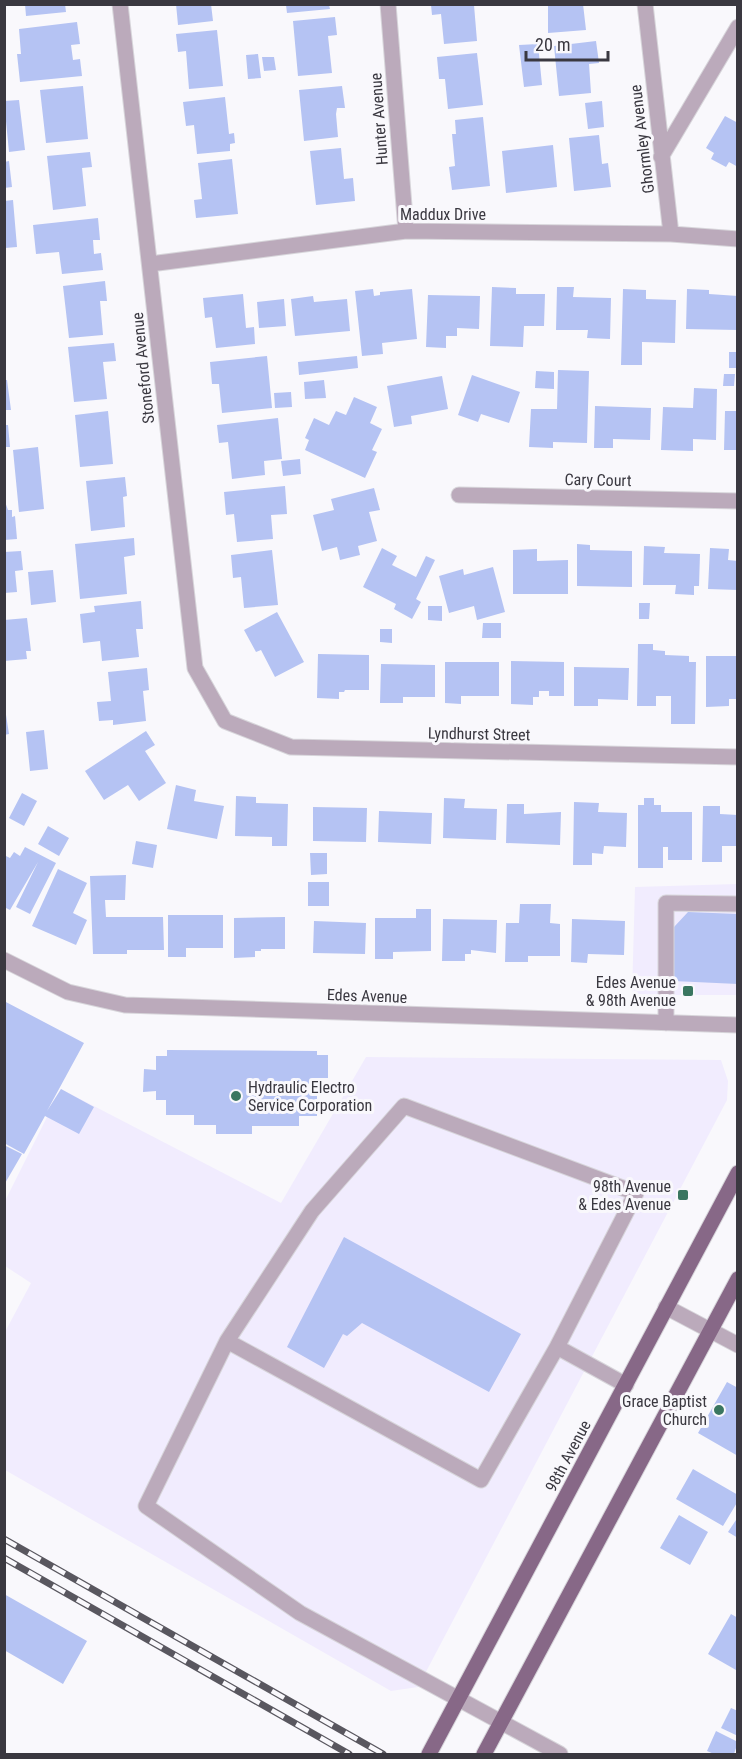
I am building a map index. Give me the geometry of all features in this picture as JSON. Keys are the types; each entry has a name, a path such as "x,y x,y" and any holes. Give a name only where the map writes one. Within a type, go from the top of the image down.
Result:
{"main road":[{"name":"98th Avenue","path":"429,1755 738,1173"},
{"path":"484,1755 738,1279"}],"street":[{"name":"Stoneford Avenue","path":"120,4 195,668 225,721"},
{"name":"Hunter Avenue","path":"388,4 406,231"},
{"name":"Ghormley Avenue","path":"645,4 671,234"},
{"path":"661,157 738,27"},
{"name":"Maddux Drive","path":"150,264 406,231 671,234 738,239"},
{"name":"Cary Court","path":"459,495 738,501"},
{"name":"Lyndhurst Street","path":"225,721 291,747 738,758"},
{"path":"666,1023 666,903 738,904"},
{"name":"Edes Avenue","path":"4,960 68,992 125,1005 738,1025"},
{"path":"227,1341 482,1480 557,1347 636,1193 404,1106 312,1211 227,1341 147,1506 300,1613 502,1721 560,1755"},
{"path":"666,1307 738,1345"},
{"path":"557,1347 626,1384"}],"shaded area":[{"path":"737,884 737,995 632,995 635,887"},
{"path":"366,1057 721,1060 728,1081 727,1100 418,1687 391,1691 5,1470 5,1332 31,1283 5,1266 4,1203 61,1089 281,1203"}],"building":[{"path":"25,4 65,4 66,12 26,16"},
{"path":"176,4 211,4 213,21 178,25"},
{"path":"548,4 583,4 586,30 548,33"},
{"path":"286,5 329,5 330,9 287,13"},
{"path":"431,5 474,5 477,41 444,44 441,14 432,15"},
{"path":"335,17 337,35 328,36 332,73 298,76 293,21"},
{"path":"77,22 80,44 71,45 73,60 80,59 82,76 20,82 17,54 21,54 19,29"},
{"path":"217,30 223,86 189,89 186,51 178,52 176,34"},
{"path":"596,41 599,63 589,64 591,93 559,96 554,46"},
{"path":"538,44 542,85 524,87 519,45"},
{"path":"477,53 483,105 448,109 445,79 439,79 437,57"},
{"path":"258,54 261,78 248,79 246,55"},
{"path":"262,57 274,57 276,70 264,71"},
{"path":"83,86 88,139 46,143 40,90"},
{"path":"342,86 345,108 337,108 338,137 304,141 299,90"},
{"path":"225,97 229,134 234,133 235,143 230,144 230,151 197,154 194,125 186,126 183,102"},
{"path":"19,100 25,150 9,152 4,101"},
{"path":"602,101 604,127 588,129 585,103"},
{"path":"725,116 738,123 738,167 729,162 726,167 711,159 714,153 706,148"},
{"path":"483,117 490,186 452,190 449,167 455,166 452,134 456,134 455,120"},
{"path":"599,135 602,164 608,163 611,187 574,191 569,138"},
{"path":"553,145 557,187 506,193 502,151"},
{"path":"341,148 344,179 353,178 355,201 316,205 310,151"},
{"path":"90,152 92,167 82,168 86,206 53,210 47,156"},
{"path":"232,159 238,214 196,218 194,200 202,199 198,163"},
{"path":"9,161 12,187 4,188 4,162"},
{"path":"13,200 17,247 5,248 4,201"},
{"path":"98,218 100,240 93,240 94,254 101,253 103,270 62,274 59,252 36,254 33,225"},
{"path":"105,281 107,301 100,301 103,335 69,338 63,286"},
{"path":"492,287 516,288 516,294 545,294 544,326 524,326 523,347 490,346"},
{"path":"557,287 574,287 573,297 611,298 610,339 587,338 588,330 556,330"},
{"path":"373,289 374,296 380,295 380,292 412,289 417,339 382,343 383,354 362,356 355,291"},
{"path":"623,289 646,290 646,299 676,300 675,343 642,342 642,365 621,365"},
{"path":"687,289 709,290 709,294 738,296 738,330 686,329"},
{"path":"243,294 246,328 254,327 255,344 216,348 212,317 205,318 203,298"},
{"path":"428,295 480,296 479,329 457,328 457,336 446,336 446,348 426,347"},
{"path":"313,296 314,302 347,299 350,331 295,336 291,299"},
{"path":"284,299 286,326 259,328 257,302"},
{"path":"114,343 116,361 103,362 107,399 74,402 68,347"},
{"path":"729,352 738,352 738,368 729,368"},
{"path":"267,356 272,408 222,413 219,384 212,384 210,362"},
{"path":"357,356 358,368 299,375 298,362"},
{"path":"558,370 589,371 587,443 553,442 553,448 529,447 531,409 557,409"},
{"path":"536,371 554,372 554,389 535,388"},
{"path":"724,374 735,374 734,386 723,386"},
{"path":"472,375 520,392 509,423 481,414 478,422 458,415"},
{"path":"442,376 448,409 411,416 412,424 394,427 387,386"},
{"path":"4,380 7,380 11,410 4,410"},
{"path":"324,380 326,398 305,399 304,382"},
{"path":"694,388 717,389 716,440 693,439 693,451 661,450 663,407 693,408"},
{"path":"291,392 292,407 275,408 274,393"},
{"path":"354,397 377,407 370,423 382,429 372,450 377,452 365,478 305,450 309,440 305,438 314,418 329,425 336,411 346,415"},
{"path":"595,406 651,408 650,440 613,439 613,448 594,448"},
{"path":"108,411 113,464 80,467 75,415"},
{"path":"725,411 738,411 738,450 724,450"},
{"path":"278,418 282,459 264,461 265,475 232,479 228,442 219,443 217,425"},
{"path":"4,425 8,425 10,447 4,447"},
{"path":"38,447 44,509 19,512 13,450"},
{"path":"300,459 301,474 283,476 281,461"},
{"path":"125,477 127,496 123,497 125,527 91,531 86,481"},
{"path":"285,486 287,514 271,515 273,539 237,542 234,514 226,515 224,492"},
{"path":"374,488 380,510 369,512 377,541 358,546 360,555 340,560 337,547 322,551 313,515 334,510 331,499"},
{"path":"4,499 8,510 12,510 12,517 15,516 17,539 4,540"},
{"path":"134,538 135,555 124,557 127,594 80,599 75,544"},
{"path":"577,544 590,545 590,550 632,551 632,587 577,586"},
{"path":"644,546 665,547 664,553 700,554 699,586 694,586 694,595 675,594 676,585 643,585"},
{"path":"382,548 397,556 392,565 416,577 426,556 435,560 416,599 421,602 412,619 394,609 396,604 363,587"},
{"path":"710,548 729,549 728,560 738,561 738,590 708,589"},
{"path":"537,549 537,561 568,560 568,594 513,594 513,550"},
{"path":"272,550 278,605 244,608 241,577 233,578 231,555"},
{"path":"21,551 23,570 15,571 17,592 4,593 4,552"},
{"path":"493,567 505,612 477,620 474,606 449,613 439,576 463,569 464,575"},
{"path":"53,570 56,602 31,605 28,572"},
{"path":"141,601 143,629 136,629 139,657 102,661 100,641 83,643 80,614 95,612 94,606"},
{"path":"639,603 650,603 649,619 639,619"},
{"path":"428,606 442,606 442,621 428,620"},
{"path":"277,612 304,662 275,677 261,650 256,652 244,630"},
{"path":"27,618 31,651 26,651 27,659 4,661 4,620"},
{"path":"483,623 501,623 501,638 482,638"},
{"path":"380,629 392,629 392,643 380,642"},
{"path":"638,644 653,644 653,650 665,651 665,655 689,656 689,662 696,662 695,724 671,724 671,696 656,696 656,706 637,706"},
{"path":"318,654 369,655 369,690 345,690 339,692 339,699 317,698"},
{"path":"706,656 738,656 738,699 729,699 729,706 706,707"},
{"path":"511,661 564,662 564,696 549,696 549,691 539,691 539,697 533,697 533,705 511,704"},
{"path":"445,662 499,662 499,696 461,696 461,704 445,703"},
{"path":"381,664 435,665 435,697 403,697 403,703 380,703"},
{"path":"574,667 629,668 628,700 598,699 598,706 574,706"},
{"path":"147,668 149,690 143,691 146,721 113,725 113,720 99,721 97,702 111,701 108,672"},
{"path":"4,702 9,734 4,735"},
{"path":"44,730 48,769 30,771 26,732"},
{"path":"146,731 155,745 145,751 166,783 139,801 128,785 104,800 85,771"},
{"path":"176,785 196,790 194,801 224,806 217,839 167,829"},
{"path":"22,793 37,801 24,826 9,818"},
{"path":"236,796 256,797 256,803 288,804 287,846 272,846 272,837 235,836"},
{"path":"444,798 465,799 464,808 497,809 496,840 443,838"},
{"path":"644,798 654,798 654,805 661,805 661,812 692,812 692,860 668,860 668,847 663,847 663,868 638,868 638,805 644,805"},
{"path":"574,802 599,803 598,812 627,813 626,847 604,846 603,854 592,853 592,865 573,865"},
{"path":"507,804 524,804 524,814 561,812 560,845 506,843"},
{"path":"703,806 720,806 720,814 738,815 738,846 722,846 722,862 702,862"},
{"path":"313,807 367,808 366,842 313,841"},
{"path":"379,811 432,813 431,844 378,842"},
{"path":"48,826 69,838 59,856 38,844"},
{"path":"136,841 157,845 153,868 132,864"},
{"path":"25,847 56,863 30,914 16,907 38,862 10,910 4,907 4,855 10,858 14,852 20,856"},
{"path":"310,853 327,853 327,874 311,875"},
{"path":"58,869 87,883 73,913 87,920 76,945 32,926"},
{"path":"126,875 125,900 105,900 106,917 163,917 164,950 127,950 127,954 93,954 90,876"},
{"path":"308,882 329,882 329,906 308,906"},
{"path":"520,904 551,904 550,923 560,924 560,956 528,956 528,962 505,962 506,923 519,923"},
{"path":"416,909 431,909 431,951 393,952 393,959 375,959 375,918 416,918"},
{"path":"688,912 738,914 738,984 673,981 674,927"},
{"path":"168,915 223,915 223,948 186,948 186,957 168,957"},
{"path":"285,917 285,949 261,949 261,951 255,951 255,957 234,958 234,918"},
{"path":"443,919 497,920 496,953 471,950 471,954 465,954 465,961 442,961"},
{"path":"572,919 625,921 624,955 588,954 587,963 571,962"},
{"path":"314,921 366,923 365,954 313,953"},
{"path":"4,1001 84,1043 47,1111 61,1089 94,1107 79,1134 45,1116 24,1154 4,1143"},
{"name":"Hydraulic Electro Service Corporation","path":"167,1050 317,1051 317,1055 328,1055 328,1078 317,1078 317,1116 299,1116 299,1126 252,1126 252,1134 216,1134 216,1125 194,1125 194,1115 166,1115 166,1100 156,1100 156,1091 143,1092 144,1069 156,1070 156,1056 167,1056"},
{"path":"4,1145 22,1154 4,1185"},
{"path":"344,1237 521,1334 489,1392 362,1323 347,1336 343,1334 324,1368 287,1347"},
{"path":"727,1382 738,1388 738,1456 698,1433"},
{"path":"693,1469 738,1495 738,1501 723,1526 676,1499"},
{"path":"679,1515 708,1532 690,1565 660,1548"},
{"path":"738,1517 738,1538 728,1532"},
{"path":"4,1594 87,1641 63,1684 4,1650"},
{"path":"731,1614 738,1618 736,1670 708,1654"},
{"path":"731,1708 738,1711 738,1736 721,1728"},
{"path":"716,1731 738,1742 734,1754 714,1754 707,1751"}],"railway":[{"path":"4,1539 383,1754"},
{"path":"4,1558 349,1754"}],"place":[{"name":"Edes Avenue & 98th Avenue","path":"688,991"},
{"name":"Hydraulic Electro Service Corporation","path":"236,1096"},
{"name":"98th Avenue & Edes Avenue","path":"683,1195"},
{"name":"Grace Baptist Church","path":"719,1410"}]}
